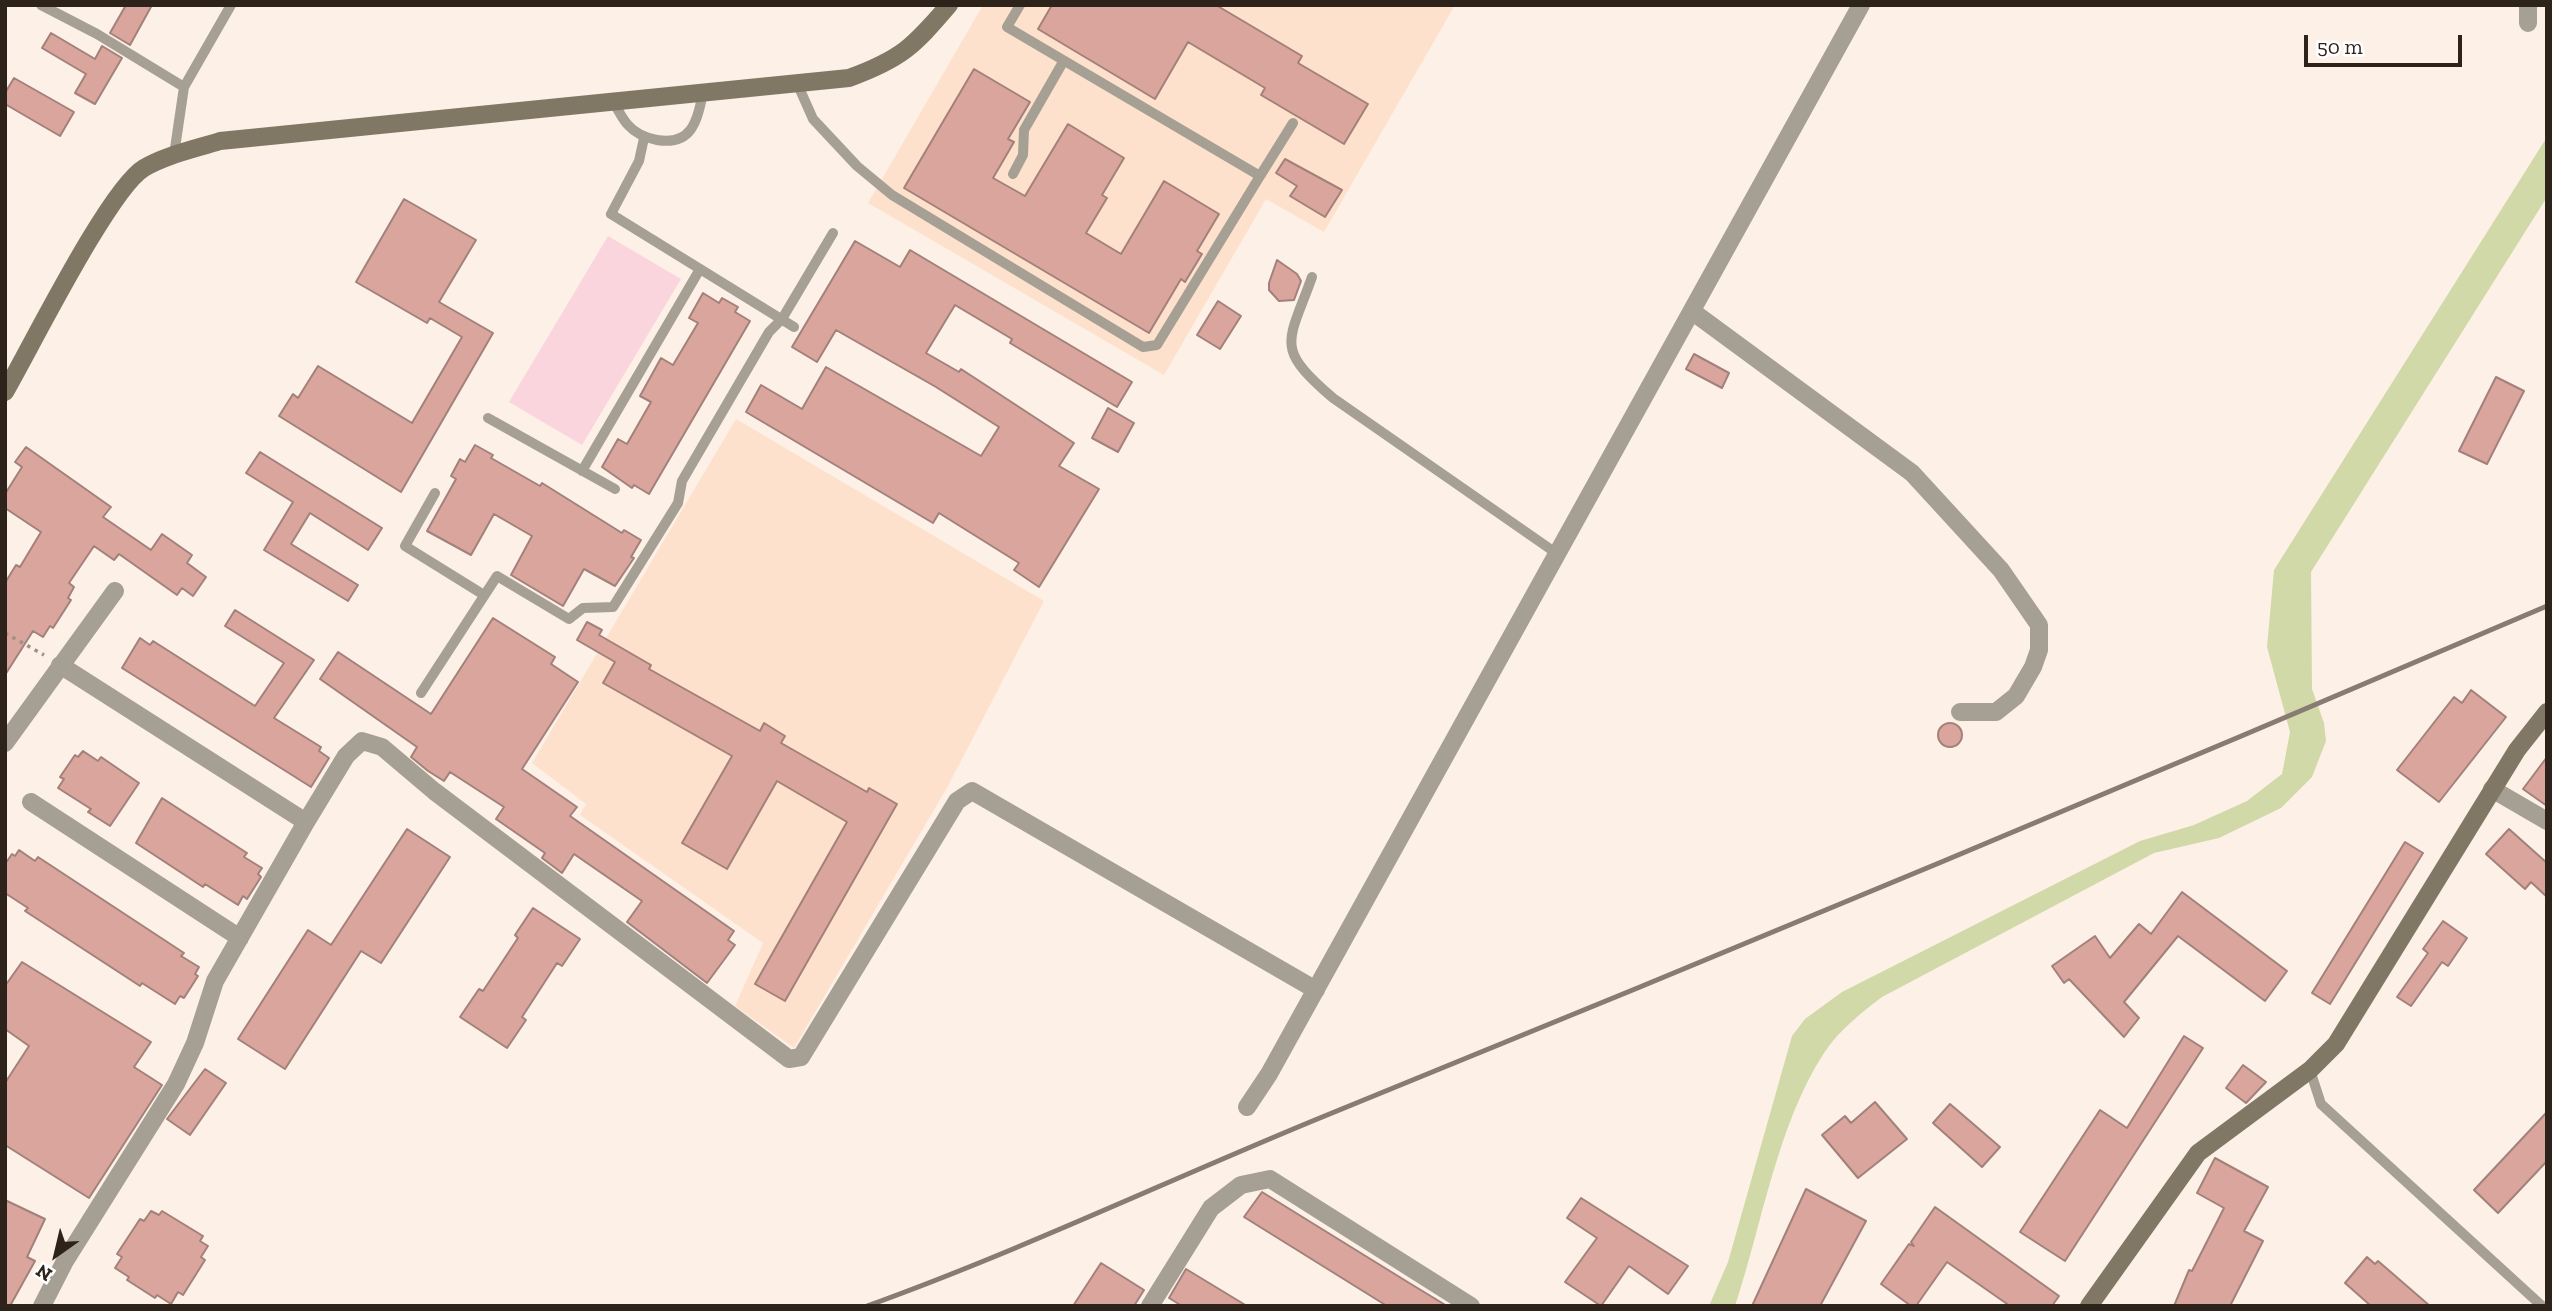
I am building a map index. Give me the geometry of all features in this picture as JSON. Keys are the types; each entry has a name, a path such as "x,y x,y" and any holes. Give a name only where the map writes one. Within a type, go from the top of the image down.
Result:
{"street":[{"path":"5,392 108,209 141,169 174,155 220,141 849,78 881,66 915,46 949,5"},
{"path":"1247,1107 1316,990 1861,5"},
{"path":"1693,312 1785,377 1912,473 2001,570 2039,625 2039,650 2033,667 2016,696 1996,712 1960,712"},
{"path":"5,743 115,591"},
{"path":"61,665 306,822"},
{"path":"2089,1306 2198,1153 2310,1070 2336,1044 2516,750 2547,712"},
{"path":"42,1306 65,1261 176,1084 195,1043 215,981 306,822 346,757 362,741 382,747 789,1059 801,1057 957,801 972,791 1316,990"},
{"path":"2492,789 2547,821"},
{"path":"31,802 240,938"},
{"path":"1150,1306 1211,1208 1241,1185 1270,1180 1471,1306"}],"lane":[{"path":"41,5 97,34 184,87"},
{"path":"174,155 184,87 231,5"},
{"path":"1020,5 1007,27 1260,176"},
{"path":"1013,174 1023,155 1024,130 1063,62"},
{"path":"797,83 813,120 857,166 892,195 1143,347 1157,345 1293,123"},
{"path":"613,102 628,126 644,138 672,142 688,134 698,119 703,93"},
{"path":"644,138 639,161 611,214 793,327"},
{"path":"421,693 497,576 569,619 583,608 613,607 678,503 682,481 769,332 782,320 833,233"},
{"path":"582,471 700,269"},
{"path":"1312,277 1291,336 1292,355 1303,372 1332,398 1556,554"},
{"path":"488,418 615,489"},
{"path":"435,493 405,545 484,595"},
{"path":"2310,1070 2321,1104 2542,1306"}],"path":[{"path":"5,633 61,665"}],"shaded area":[{"path":"983,5 1455,5 1324,232 1266,199 1164,375 868,203"},
{"path":"2547,137 2547,197 2311,572 2312,689 2324,723 2326,741 2312,777 2281,808 2219,838 2154,853 1882,997 1858,1016 1824,1053 1794,1112 1782,1143 1735,1306 1709,1306 1728,1262 1792,1036 1805,1019 1842,992 2140,841 2194,825 2247,801 2282,774 2290,732 2267,647 2274,570"},
{"path":"608,236 681,279 582,445 509,402"},
{"path":"736,419 1044,601 948,786 794,1048 735,1006 763,943 580,815 586,804 532,763"}],"building":[{"path":"126,5 152,5 130,45 110,33"},
{"path":"1052,5 1216,5 1302,56 1298,63 1368,104 1344,144 1261,95 1265,88 1188,42 1155,99 1038,29"},
{"path":"51,33 95,59 102,46 122,58 95,104 75,93 86,74 42,48"},
{"path":"974,69 1030,102 1008,139 1014,142 993,178 1025,196 1068,124 1124,158 1102,195 1107,198 1086,233 1121,254 1164,181 1219,214 1197,251 1202,254 1185,282 1181,279 1149,333 904,188"},
{"path":"14,78 74,112 60,136 5,104 5,93"},
{"path":"1285,159 1342,190 1325,217 1290,196 1297,186 1276,173"},
{"path":"404,199 476,240 439,302 493,333 401,492 279,416 293,394 298,398 318,366 412,423 462,337 430,318 427,323 356,282"},
{"path":"855,241 900,267 910,250 1132,382 1117,407 1010,343 1012,339 955,305 926,353 959,372 961,369 1074,443 1059,466 1099,489 1039,587 1014,570 1019,563 939,513 933,523 746,412 761,385 802,409 826,367 981,456 999,427 936,387 836,330 817,362 792,347"},
{"path":"1277,260 1297,274 1301,281 1294,300 1279,301 1269,290"},
{"path":"703,293 719,303 722,298 738,307 735,312 750,321 649,494 634,485 632,488 602,467 618,439 627,444 651,402 640,396 661,358 673,365 698,323 689,318"},
{"path":"1218,301 1241,316 1220,349 1197,335"},
{"path":"1694,354 1729,373 1722,388 1686,369"},
{"path":"2496,377 2524,391 2487,464 2459,451"},
{"path":"1108,408 1134,423 1118,452 1092,438"},
{"path":"475,445 493,455 491,458 540,486 542,483 622,533 624,530 641,540 631,557 634,558 615,586 584,569 563,606 511,575 532,536 494,514 471,555 427,531 456,479 451,476 460,459 465,462"},
{"path":"26,447 111,507 103,517 151,550 162,534 192,555 187,563 206,577 193,596 182,588 177,595 119,554 114,560 94,546 69,583 74,587 68,598 71,600 53,628 50,626 43,637 33,631 5,675 5,583 16,565 20,567 41,532 5,508 5,494 22,467 15,462"},
{"path":"260,452 382,528 368,550 310,513 291,544 358,585 348,601 264,550 293,502 246,473"},
{"path":"235,610 314,660 274,718 321,747 319,751 329,758 311,787 122,668 140,638 150,645 153,641 255,706 284,663 225,626"},
{"path":"493,618 555,657 551,664 578,682 522,769 577,807 570,816 734,931 728,940 735,945 707,983 627,922 642,901 574,854 562,873 542,858 545,853 496,819 504,807 450,772 444,781 428,771 411,757 417,747 320,679 338,652 431,714"},
{"path":"587,622 602,630 599,635 651,665 649,669 760,731 764,723 785,736 781,743 867,792 869,788 897,804 785,1001 755,984 847,822 777,781 727,869 682,843 732,756 603,683 615,662 577,640"},
{"path":"2471,690 2506,717 2439,802 2397,770 2454,697 2462,703"},
{"path":"1950,723 1959,726 1962,735 1959,744 1950,747 1941,744 1938,735 1941,726"},
{"path":"83,751 98,761 101,757 139,783 110,826 88,812 91,809 58,788 64,779 60,777 75,755 78,757"},
{"path":"2547,757 2547,806 2523,789"},
{"path":"162,798 247,853 244,857 262,868 258,874 261,877 247,899 243,896 238,905 205,884 203,887 136,843"},
{"path":"407,829 450,857 381,963 361,951 285,1069 238,1039 308,930 331,945"},
{"path":"2509,829 2547,863 2547,897 2531,882 2525,889 2486,854"},
{"path":"2405,842 2423,853 2330,1004 2312,993"},
{"path":"19,850 35,861 38,857 184,953 181,956 199,967 195,974 198,976 184,998 180,996 175,1004 142,983 140,986 25,911 28,908 5,893 5,864 12,854 15,856"},
{"path":"2182,892 2287,971 2265,1001 2178,936 2124,1002 2139,1018 2124,1037 2069,979 2064,983 2052,966 2095,936 2110,958 2139,924 2151,934"},
{"path":"533,908 580,939 562,966 557,963 522,1017 526,1020 507,1048 460,1017 479,989 483,991 518,938 515,935"},
{"path":"2443,921 2467,938 2448,966 2442,962 2411,1006 2397,997 2428,953 2423,949"},
{"path":"22,962 151,1042 134,1067 162,1085 89,1198 5,1145 5,1083 29,1046 5,1029 5,986"},
{"path":"2184,1036 2203,1048 2065,1261 2020,1232 2100,1110 2127,1128"},
{"path":"2243,1065 2266,1082 2246,1103 2226,1088"},
{"path":"205,1069 226,1083 190,1135 167,1119"},
{"path":"1875,1102 1907,1139 1858,1178 1822,1135 1845,1116 1851,1123"},
{"path":"1950,1104 2000,1147 1982,1167 1933,1123"},
{"path":"2547,1112 2547,1161 2498,1213 2474,1190"},
{"path":"2215,1158 2268,1187 2244,1231 2263,1241 2230,1306 2174,1306 2189,1270 2192,1271 2224,1208 2197,1193"},
{"path":"1806,1189 1866,1221 1820,1306 1752,1306"},
{"path":"1262,1192 1447,1306 1387,1306 1244,1217"},
{"path":"1581,1198 1688,1266 1668,1294 1629,1266 1601,1306 1565,1282 1597,1238 1567,1218"},
{"path":"5,1200 45,1219 27,1257 35,1261 10,1306 5,1306"},
{"path":"1935,1207 2059,1296 2052,1306 2010,1306 1947,1262 1916,1306 1911,1306 1881,1284 1909,1244 1914,1246 1911,1242"},
{"path":"151,1211 159,1215 162,1211 203,1236 200,1241 208,1246 201,1257 205,1260 183,1295 178,1292 171,1304 157,1295 155,1298 127,1280 129,1277 115,1268 122,1257 117,1254 140,1219 144,1221"},
{"path":"2367,1257 2375,1264 2378,1261 2430,1306 2371,1306 2345,1283"},
{"path":"1101,1263 1144,1290 1134,1306 1073,1306"},
{"path":"1186,1269 1247,1306 1182,1306 1169,1298"}],"railway":[{"path":"867,1306 1043,1236 2547,606"}]}
